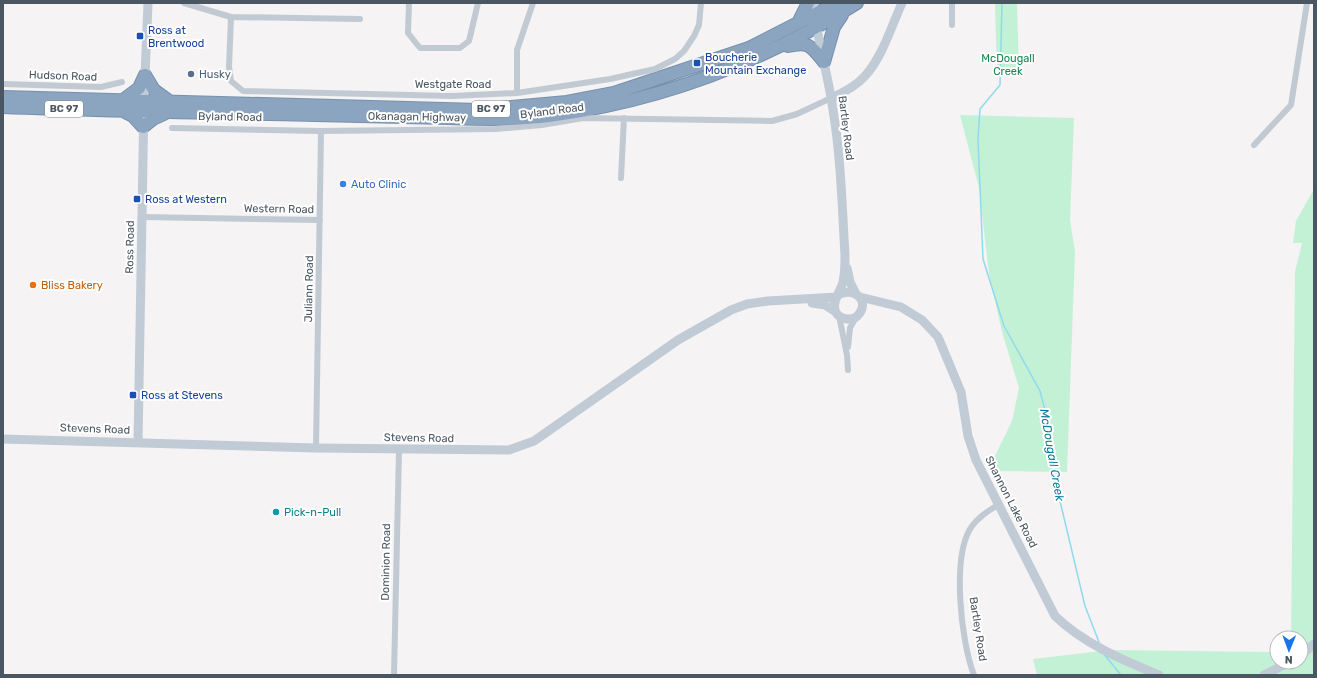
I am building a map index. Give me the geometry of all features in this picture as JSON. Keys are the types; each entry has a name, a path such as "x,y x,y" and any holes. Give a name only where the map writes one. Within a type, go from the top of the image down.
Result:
{"highway":[{"path":"798,24 808,3"},
{"name":"Okanagan Highway","path":"168,107 479,110 567,102 614,93 671,76 749,48 814,15 857,3"},
{"path":"824,62 841,7"},
{"name":"Okanagan Highway","path":"3,106 144,106 489,119 548,116 626,101 694,83 773,49 817,28 841,7"},
{"path":"773,49 800,43 807,44 824,62"},
{"path":"145,75 154,90 168,107 144,127 124,106 139,88 145,75"},
{"name":"Okanagan Highway","path":"3,97 124,106"}],"main road":[{"name":"Ross Road","path":"138,443 144,106 148,3"},
{"name":"Bartley Road","path":"813,3 814,15 831,98 841,186 845,257 843,283 838,296"},
{"name":"Byland Road","path":"831,98 845,92 866,76 880,53 902,3"},
{"name":"Bartley Road","path":"845,257 850,282 858,295"},
{"path":"857,316 862,306 858,295 847,291 838,296 834,304 837,314 847,319 857,316 872,308 889,305"},
{"name":"Shannon Lake Road","path":"858,295 889,305 901,307 922,320 938,337 961,392 968,436 976,460 1055,616 1069,630 1124,661 1159,675"},
{"name":"Stevens Road","path":"3,439 399,450 496,451 520,447 540,436 678,340 732,310 747,304 768,301 838,296"},
{"name":"Stevens Road","path":"792,300 825,305 837,314"},
{"path":"1264,675 1274,670"}],"street":[{"path":"184,3 232,17 360,19"},
{"path":"409,3 408,33 420,48 460,48 469,41 478,3"},
{"path":"517,93 518,50 533,3"},
{"name":"Westgate Road","path":"232,17 229,67 231,81 243,91 452,96 517,93 610,80 665,65 675,59 690,44 699,25 701,3"},
{"path":"952,3 952,26"},
{"path":"1254,145 1290,105 1307,3"},
{"name":"Hudson Road","path":"3,84 101,87 122,82"},
{"name":"Byland Road","path":"172,128 322,131 496,129 542,125 583,118 772,121 796,114 831,98"},
{"path":"621,178 624,118"},
{"name":"Juliann Road","path":"316,448 322,131"},
{"name":"Western Road","path":"142,217 320,220"},
{"path":"837,314 848,355"},
{"path":"848,370 850,328 857,316"},
{"name":"Dominion Road","path":"394,675 399,450"},
{"name":"Bartley Road","path":"974,675 964,630 960,596 962,560 965,542 972,526 988,511 998,505"}],"green space":[{"name":"McDougall Creek","path":"995,3 1017,3 1019,76 997,75"},
{"path":"960,115 1074,118 1070,220 1075,252 1067,472 994,471 994,458 1012,421 1019,388 1002,332 989,274 979,188"},
{"path":"1314,189 1314,675 1037,675 1033,659 1110,650 1269,652 1269,670 1309,670 1309,630 1291,630 1295,272 1302,243 1293,243 1296,221"}],"waterway":[{"name":"McDougall Creek","path":"1002,3 1000,85 980,109 978,139 983,259 1004,326 1040,391 1050,429 1060,501 1085,606 1099,642"},
{"name":"McDougall Creek","path":"1103,653 1121,675"}],"place":[{"name":"Ross at Brentwood","path":"140,36"},
{"name":"Boucherie Mountain Exchange","path":"697,63"},
{"name":"Husky","path":"191,74"},
{"name":"Auto Clinic","path":"343,184"},
{"name":"Ross at Western","path":"137,199"},
{"name":"Bliss Bakery","path":"33,285"},
{"name":"Ross at Stevens","path":"133,395"},
{"name":"Pick-n-Pull","path":"276,512"}]}
